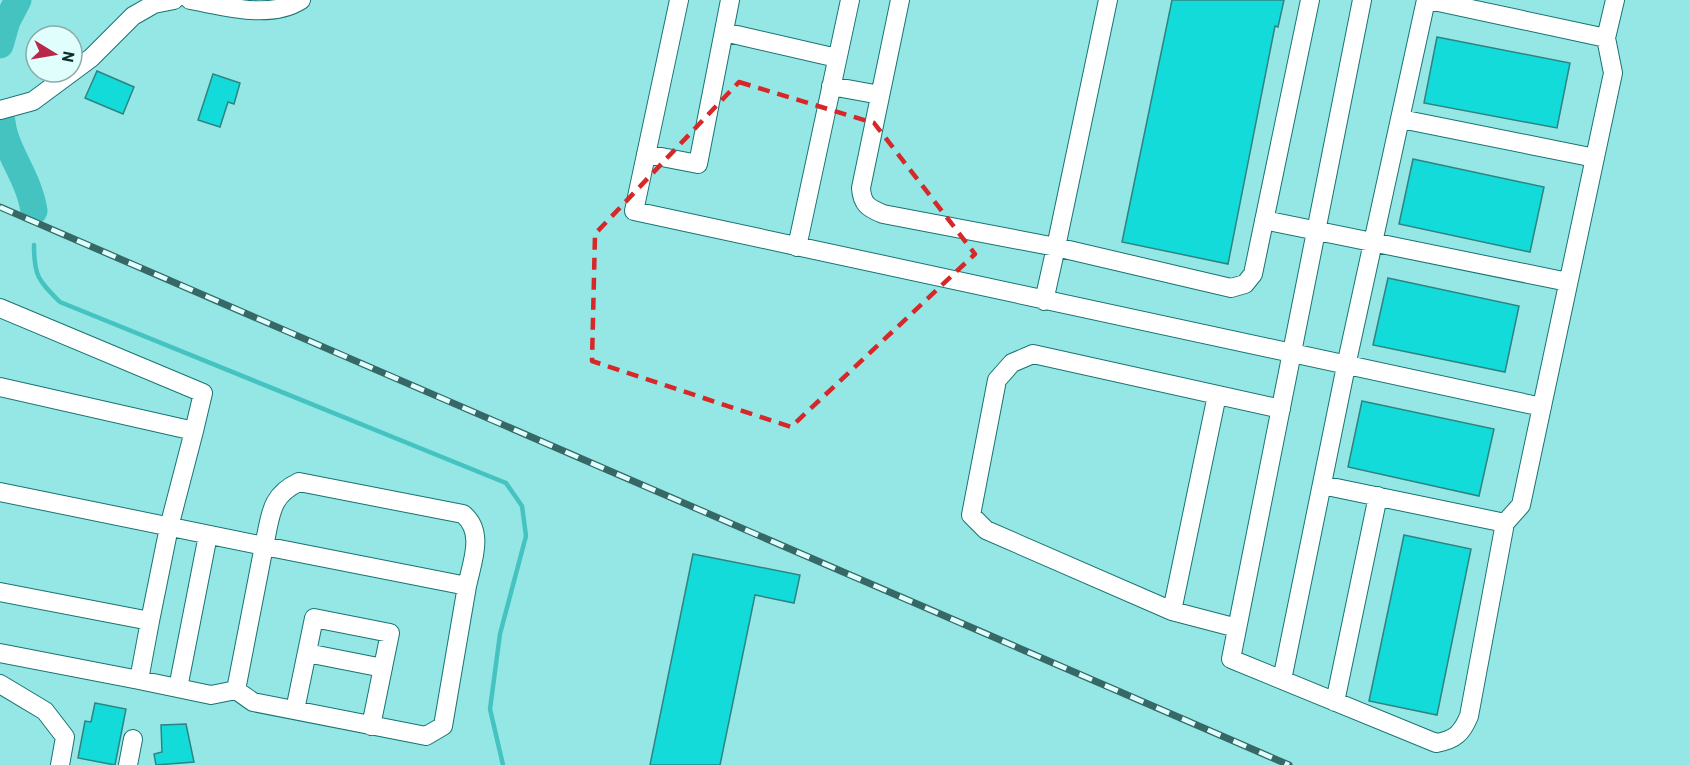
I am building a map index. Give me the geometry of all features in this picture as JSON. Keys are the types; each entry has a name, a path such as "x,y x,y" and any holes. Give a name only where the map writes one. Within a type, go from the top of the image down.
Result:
{"street":[{"path":"0,110 33,101 57,84 91,57 137,8 174,0"},
{"path":"190,0 263,10 286,9 301,0"},
{"path":"679,0 634,211 1292,355 1542,407"},
{"path":"646,154 698,164 730,0"},
{"path":"797,247 850,0"},
{"path":"900,0 861,188 862,201 870,209 883,214 1056,247 1231,288 1245,284 1253,274 1310,0"},
{"path":"1044,301 1108,0"},
{"path":"1362,0 1231,659 1436,743 1450,741 1463,731 1468,716 1505,523 1521,505 1612,73 1606,38 1615,0"},
{"path":"1282,680 1346,366 1427,0 1606,38"},
{"path":"724,32 837,58"},
{"path":"831,86 880,95"},
{"path":"1401,119 1595,158"},
{"path":"1264,220 1568,282"},
{"path":"0,308 203,393 169,527 139,680"},
{"path":"1237,628 1172,611 986,530 971,515 996,380 1012,363 1033,354 1281,410"},
{"path":"0,387 194,431"},
{"path":"1172,611 1217,395"},
{"path":"0,653 211,695 236,690 253,702 426,736 443,726 477,535 472,522 463,514 299,482 284,489 274,500 236,690"},
{"path":"1322,485 1505,523"},
{"path":"0,492 467,586"},
{"path":"1335,702 1378,496"},
{"path":"178,688 208,535"},
{"path":"0,592 150,621"},
{"path":"296,710 314,618 390,633 371,726"},
{"path":"307,653 382,668"},
{"path":"0,684 45,711 65,738 60,765"},
{"path":"128,765 133,739"}],"highlighted area":[{"path":"739,82 874,123 975,254 791,427 592,361 595,234"}],"building":[{"path":"1172,0 1284,0 1278,27 1275,26 1228,264 1122,242"},
{"path":"1437,37 1570,63 1557,128 1424,103"},
{"path":"97,71 134,87 123,114 85,98"},
{"path":"213,74 240,83 234,104 228,102 220,127 198,120"},
{"path":"1413,159 1544,187 1530,252 1399,224"},
{"path":"1388,278 1519,306 1505,372 1373,345"},
{"path":"1362,401 1494,429 1479,496 1348,467"},
{"path":"1404,535 1471,549 1437,715 1369,701"},
{"path":"693,554 800,575 794,603 755,595 720,765 650,765"},
{"path":"95,703 126,709 115,765 78,758 85,721 91,722"},
{"path":"186,724 194,762 156,765 154,754 162,752 161,725"}],"waterway":[{"path":"0,45 7,21 18,0"},
{"path":"2,122 4,133 27,187 34,211"},
{"path":"34,245 36,271 42,282 60,302 506,483 522,506 526,536 500,634 490,709 503,765"}],"railway":[{"path":"0,207 1289,765"}]}
